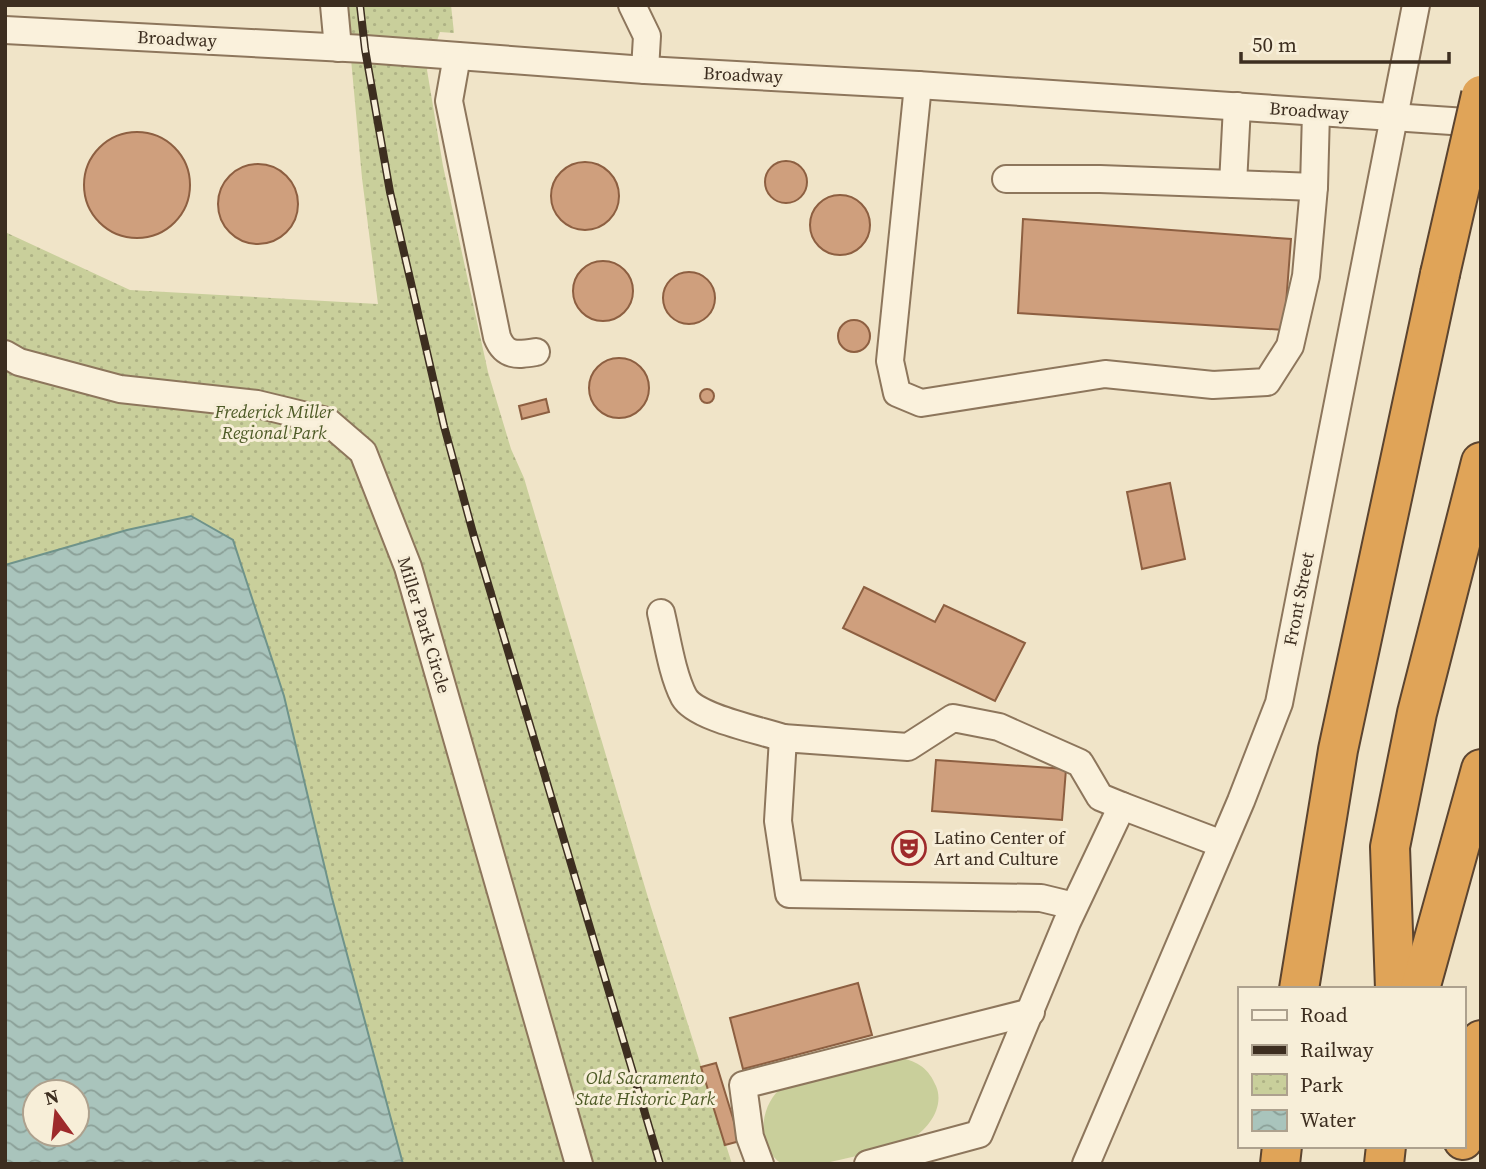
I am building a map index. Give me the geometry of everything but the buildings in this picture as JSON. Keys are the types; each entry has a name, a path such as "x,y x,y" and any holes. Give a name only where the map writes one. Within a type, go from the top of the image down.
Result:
{"highway":[{"path":"1299,987 1338,750 1481,95"},
{"path":"1395,987 1390,847 1417,713 1481,462"},
{"path":"1421,987 1481,769"},
{"path":"1465,1125 1472,1073 1481,1040"}],"street":[{"path":"334,5 338,48"},
{"path":"632,5 647,36 645,70"},
{"name":"Front Street","path":"1086,1164 1279,703 1416,5"},
{"name":"Broadway","path":"5,30 338,48 1481,123"},
{"path":"457,56 449,100 497,337 505,351 511,354 536,352"},
{"path":"918,85 890,361 897,393 921,403 1105,374 1213,385 1267,382 1290,346 1306,276 1314,187 1316,112"},
{"path":"1233,184 1237,106"},
{"path":"1006,179 1100,179 1314,187"},
{"name":"Miller Park Circle","path":"5,354 19,362 120,389 257,404 327,421 363,452 408,567 579,1164"},
{"path":"661,613 685,698 700,711 783,738 908,747 953,718 999,727 1080,763 1100,797 1222,844"},
{"path":"783,738 778,821 789,894 1041,898 1074,906"},
{"path":"868,1164 979,1134 1074,906 1122,806"},
{"path":"760,1164 750,1137 743,1085 1031,1012"}],"green space":[{"name":"Frederick Miller Regional Park","path":"346,5 451,5 454,33 440,32 427,70 443,166 488,372 511,449 524,478 649,901 732,1164 403,1164 332,898 284,696 233,540 127,530 5,565 5,232 130,290 378,304 362,178"},
{"path":"900,1058 912,1061 926,1070 938,1094 933,1117 917,1136 892,1146 820,1164 782,1164 774,1157 764,1138 763,1127 768,1106 780,1089"}],"water":[{"path":"191,516 233,540 284,696 332,898 403,1164 5,1164 5,565 127,530"}],"railway":[{"path":"360,5 390,192 444,426 473,533 660,1164"}],"place":[{"name":"Latino Center of Art and Culture","path":"909,848"}],"park label":[{"name":"Old Sacramento State Historic Park","path":"645,1088"}]}
